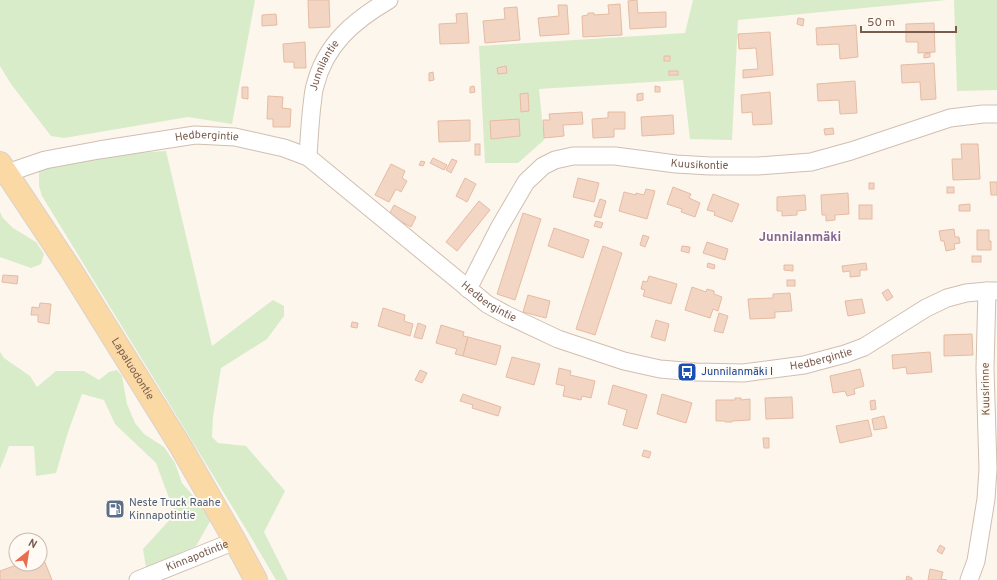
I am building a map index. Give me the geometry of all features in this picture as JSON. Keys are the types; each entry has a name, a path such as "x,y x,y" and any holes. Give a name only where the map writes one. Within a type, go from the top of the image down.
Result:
{"main road":[{"name":"Lapaluodontie","path":"4,168 71,270 181,447 235,540 256,580"}],"street":[{"name":"Junnilantie","path":"308,157 314,87 322,64 329,51 342,35 359,20 388,0"},
{"name":"Kuusikontie","path":"468,289 499,228 526,182 543,166 555,160 573,156 615,156 676,164 710,166 758,166 811,162 851,151 950,118 997,114"},
{"name":"Hedbergintie","path":"4,168 99,150 195,135 235,137 284,148 308,157 468,289 500,312 558,339 624,361 660,369 696,372 743,373 804,365 845,354 864,347 926,308 947,298 966,293 992,291"},
{"name":"Kuusirinne","path":"969,580 976,561 987,491 988,469 985,368 992,291"},
{"name":"Kinnapotintie","path":"138,580 235,540"}],"green space":[{"path":"0,0 255,0 232,124 188,117 64,138 51,136 11,84 0,66"},
{"path":"693,0 947,0 738,20 732,140 690,139 683,80 539,89 544,140 518,163 485,163 479,46 685,33"},
{"path":"954,0 997,0 997,90 957,91"},
{"path":"166,151 212,346 273,300 284,306 284,316 267,339 221,368 213,417 212,437 218,443 246,446 285,491 264,532 288,580 276,580 42,196 39,186 39,170 67,158"},
{"path":"0,212 3,218 13,228 36,242 44,254 41,264 31,268 0,257"},
{"path":"0,352 4,358 30,376 37,387 56,371 84,371 99,380 109,372 117,370 122,376 127,404 135,423 144,434 164,447 175,463 182,483 212,518 196,546 146,568 143,549 175,514 156,463 115,424 104,400 82,394 68,432 56,473 36,476 34,446 9,446 0,469"}],"building":[{"path":"308,0 329,0 330,27 309,28"},
{"path":"637,0 638,13 666,12 666,27 630,29 628,1"},
{"path":"620,4 622,35 583,37 582,16 588,15 588,13 594,13 594,15 609,14 608,5"},
{"path":"558,5 567,5 569,34 540,36 538,18 559,16"},
{"path":"517,7 520,40 485,43 483,21 505,19 504,8"},
{"path":"467,13 469,43 440,44 439,24 457,23 456,14"},
{"path":"276,14 277,25 262,26 262,15"},
{"path":"798,18 804,19 803,26 797,24"},
{"path":"888,19 893,19 893,25 888,25"},
{"path":"934,23 935,52 918,53 918,42 906,42 906,24"},
{"path":"856,25 858,57 840,59 839,44 817,45 816,28"},
{"path":"770,32 773,75 743,78 743,70 758,69 756,48 739,49 738,34"},
{"path":"305,42 306,68 294,68 294,62 284,62 283,44"},
{"path":"930,53 930,57 924,58 924,54"},
{"path":"664,56 670,56 670,61 664,61"},
{"path":"934,63 936,99 921,100 920,82 902,83 901,65"},
{"path":"506,66 507,73 498,74 497,68"},
{"path":"669,71 678,71 678,75 669,75"},
{"path":"433,72 434,80 429,81 429,73"},
{"path":"855,81 857,113 840,114 839,100 818,101 817,84"},
{"path":"474,86 475,92 470,93 470,87"},
{"path":"655,86 660,87 660,92 655,92"},
{"path":"242,87 248,87 248,99 242,98"},
{"path":"770,92 772,124 753,125 752,112 742,113 741,95"},
{"path":"528,93 529,111 521,112 520,94"},
{"path":"643,93 643,100 637,101 637,94"},
{"path":"268,96 283,97 282,108 291,109 290,127 273,127 273,119 267,119"},
{"path":"582,112 583,124 563,125 564,136 544,138 543,120 550,120 549,114"},
{"path":"608,112 625,112 625,129 614,129 614,137 593,138 592,119 608,118"},
{"path":"673,115 674,134 642,136 641,117"},
{"path":"519,119 520,136 491,139 490,121"},
{"path":"470,120 470,141 439,142 438,121"},
{"path":"833,128 834,134 825,135 824,129"},
{"path":"475,144 480,144 480,155 475,155"},
{"path":"961,144 978,144 980,179 953,180 952,159 962,159"},
{"path":"433,158 447,165 444,170 430,163"},
{"path":"452,159 457,161 451,173 446,170"},
{"path":"421,161 425,162 423,166 419,165"},
{"path":"391,164 405,171 402,178 407,181 401,192 396,189 389,202 375,195"},
{"path":"465,178 476,184 467,202 456,196"},
{"path":"578,178 599,183 594,202 573,197"},
{"path":"990,182 997,182 997,195 991,195"},
{"path":"869,183 874,183 874,189 869,189"},
{"path":"673,187 691,194 689,198 700,203 695,217 681,212 682,209 667,204"},
{"path":"947,187 954,187 954,193 947,193"},
{"path":"646,189 655,191 647,219 619,211 624,192 644,195"},
{"path":"848,193 849,214 835,215 835,220 826,221 826,215 822,215 821,195"},
{"path":"713,194 739,204 732,222 714,215 715,212 707,210"},
{"path":"805,195 806,210 797,211 797,215 782,216 782,211 777,211 777,197"},
{"path":"600,199 606,201 601,218 594,216"},
{"path":"479,201 490,210 457,251 446,242"},
{"path":"970,204 970,211 959,211 959,205"},
{"path":"394,205 416,217 411,227 389,215"},
{"path":"859,205 872,205 872,219 859,219"},
{"path":"523,213 541,219 515,300 497,294"},
{"path":"596,221 603,223 601,228 594,226"},
{"path":"554,228 589,240 583,258 548,246"},
{"path":"954,229 955,237 959,237 960,243 954,244 955,249 946,251 944,241 941,241 939,231"},
{"path":"977,230 989,230 991,250 977,250"},
{"path":"643,235 649,237 645,247 640,245"},
{"path":"707,242 728,249 725,260 703,253"},
{"path":"603,246 622,253 595,335 576,329"},
{"path":"682,246 690,247 689,253 681,251"},
{"path":"972,256 981,256 981,262 972,262"},
{"path":"708,263 715,265 714,269 707,267"},
{"path":"866,263 867,270 860,270 860,276 850,277 850,271 843,272 842,266"},
{"path":"784,265 793,265 793,271 784,270"},
{"path":"3,275 18,276 17,284 2,282"},
{"path":"649,276 677,284 671,304 643,296 645,290 641,289 643,281 647,282"},
{"path":"787,280 795,280 795,286 787,286"},
{"path":"692,287 706,292 707,289 714,291 714,294 722,297 718,311 713,309 710,318 685,310"},
{"path":"888,289 893,297 887,301 882,293"},
{"path":"790,293 792,311 775,312 775,318 750,319 748,299 773,298 773,294"},
{"path":"528,295 550,301 546,318 523,312"},
{"path":"862,299 865,313 848,316 845,301"},
{"path":"40,303 51,304 49,324 38,322 38,315 31,315 32,307 39,308"},
{"path":"383,308 405,315 404,321 413,324 410,336 378,326"},
{"path":"719,313 728,316 723,333 714,331"},
{"path":"656,320 669,324 665,341 651,337"},
{"path":"352,322 358,323 357,328 351,327"},
{"path":"418,323 426,326 422,339 414,337"},
{"path":"441,325 464,332 463,336 468,337 463,356 455,354 457,349 436,343"},
{"path":"972,334 973,355 944,356 944,335"},
{"path":"468,337 501,346 496,365 463,356"},
{"path":"930,352 932,372 907,374 906,367 893,369 892,355"},
{"path":"512,357 540,364 534,385 506,377"},
{"path":"559,368 571,371 570,375 595,381 591,398 582,396 581,400 563,396 565,386 556,384"},
{"path":"860,369 864,386 854,389 855,394 847,396 845,391 833,393 830,376"},
{"path":"420,370 427,373 422,383 415,380"},
{"path":"613,385 647,395 637,429 623,425 627,410 608,404"},
{"path":"463,394 501,407 498,416 472,408 473,405 460,401"},
{"path":"662,394 692,403 686,423 657,414"},
{"path":"792,397 793,418 766,419 765,398"},
{"path":"735,398 741,398 741,400 750,399 750,420 732,422 716,421 716,400 735,400"},
{"path":"875,400 876,409 871,410 870,401"},
{"path":"884,416 887,428 874,430 872,419"},
{"path":"868,420 872,436 840,443 836,426"},
{"path":"763,438 769,438 769,448 764,448"},
{"path":"644,450 651,452 649,458 642,456"},
{"path":"940,545 945,548 942,554 937,551"},
{"path":"8,568 8,572 48,572 48,570 52,580 0,580 0,571"},
{"path":"930,569 943,572 941,579 947,580 928,580"},
{"path":"907,576 912,578 912,580 906,580"}],"place":[{"name":"Junnilanmäki I","path":"687,372"},
{"name":"Neste Truck Raahe Kinnapotintie","path":"115,509"}],"district":[{"name":"Junnilanmäki","path":"800,238"}]}
